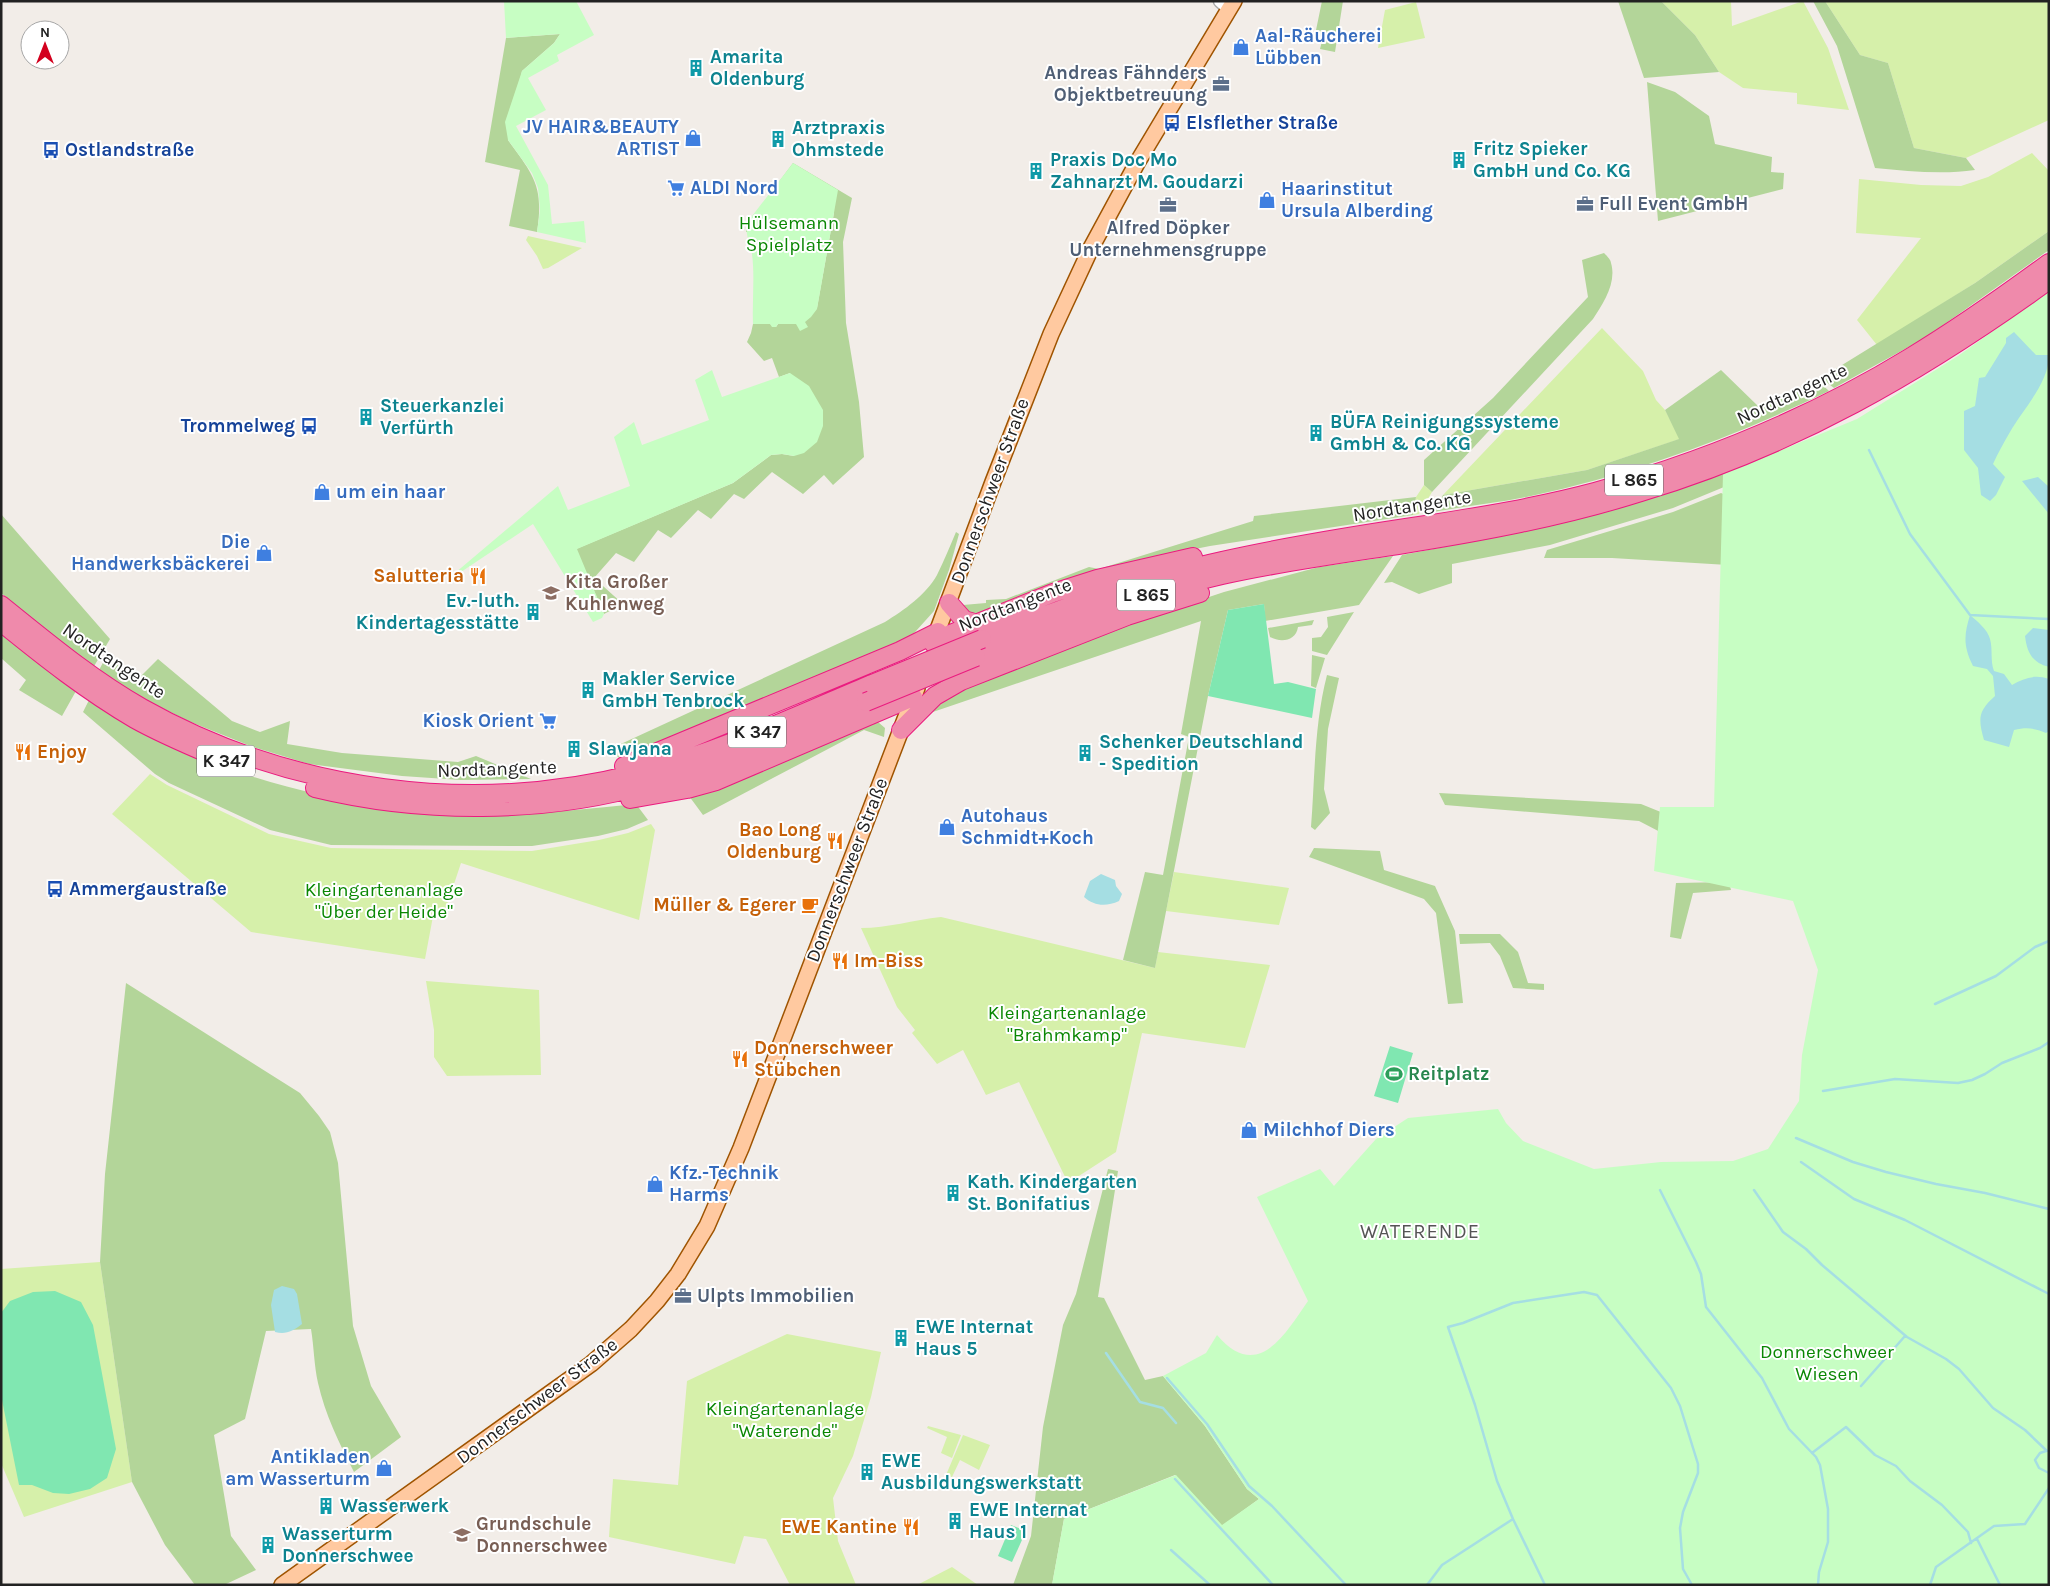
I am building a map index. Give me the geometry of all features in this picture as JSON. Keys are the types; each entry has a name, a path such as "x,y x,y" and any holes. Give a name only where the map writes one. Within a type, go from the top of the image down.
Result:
{"highway":[{"name":"Nordtangente","path":"644,779 684,759 762,730 872,684 980,632 1168,575 1230,559 1343,546 1396,545 1555,516 1642,492 1732,460 1784,439 1947,335 2049,264"},
{"name":"Nordtangente","path":"1,622 103,691 226,748 298,772 330,780 439,793 521,792 559,795 613,786 689,772 867,710 976,657 1135,598 1343,546 1406,528 1463,520 1555,502 1667,470 1840,404 1918,369 1956,345 2049,280"},
{"path":"867,710 899,734 925,705 949,687 1136,613 1201,592 1307,566 1343,546"},
{"path":"949,603 964,620 980,632"},
{"name":"Nordtangente","path":"1,605 79,675"},
{"path":"935,637 980,632"},
{"name":"K 347","path":"559,795 583,805 613,786 644,779 900,651 935,637"},
{"path":"900,651 917,658 937,682 949,687"},
{"name":"K 347","path":"867,710 913,697"}],"main road":[{"name":"Donnerschweer Straße","path":"282,1585 591,1364 634,1326 657,1301 678,1274 708,1226 741,1148 925,667 1020,409 1051,334 1091,248 1227,4"}],"green space":[{"path":"504,1 576,1 594,35 557,55 559,61 528,78 546,110 516,126 548,185 552,224 584,221 586,243 537,232 540,210 538,188 532,173 508,140 505,122 522,71 554,43 560,34 506,38"},
{"path":"1322,1 1343,1 1335,52 1320,49 1323,37 1315,35"},
{"path":"1618,1 1661,1 1695,35 1719,72 1644,78"},
{"path":"1661,1 1731,1 1732,26 1803,1 1828,48 1849,110 1797,104 1797,93 1743,88 1719,72 1695,35"},
{"path":"1813,1 1825,1 1860,55 1888,63 1914,148 1966,158 1975,170 1938,172 1875,168 1837,46"},
{"path":"1825,1 2049,1 2049,120 1966,158 1914,148 1888,63 1860,55"},
{"path":"1416,2 1425,38 1378,48 1385,10"},
{"path":"560,34 554,43 522,71 508,140 535,182 539,203 537,232 509,226 520,170 485,162 506,38"},
{"path":"1647,82 1675,92 1709,116 1715,144 1772,157 1771,172 1784,173 1783,189 1658,221"},
{"path":"2032,153 2049,171 2049,231 1975,283 1877,345 1857,320 1921,238 1856,233 1859,179 1921,185 1961,186 1988,177"},
{"path":"793,163 852,198 843,242 846,323 859,402 864,457 833,485 824,475 803,494 772,472 744,499 734,494 711,519 698,510 671,538 658,530 634,562 616,553 594,578 623,604 604,614 576,549 733,483 771,455 794,456 790,373 779,377 772,358 764,361 747,342 753,324 770,324 776,327 778,324 800,322 809,317 817,308 834,213 746,232 746,226"},
{"name":"Hülsemann Spielplatz","path":"793,163 838,190 817,309 805,322 808,327 800,331 796,324 778,324 776,327 772,327 770,324 753,324 753,263 747,233 749,220"},
{"path":"2049,231 2049,250 1925,338 1834,388 1821,378 1975,283"},
{"path":"528,236 582,248 543,269 526,240"},
{"path":"1604,253 1611,262 1611,286 1593,319 1432,492 1424,485 1424,460 1493,398 1588,297 1582,260"},
{"name":"Donnerschweer Wiesen","path":"2049,291 2049,1585 1052,1585 1064,1519 1176,1475 1222,1525 1259,1499 1247,1489 1205,1426 1163,1376 1206,1353 1217,1335 1232,1349 1245,1355 1258,1354 1280,1339 1308,1301 1257,1197 1320,1169 1334,1186 1376,1139 1408,1118 1498,1109 1506,1123 1523,1141 1594,1169 1661,1162 1733,1161 1768,1149 1799,1101 1802,1055 1818,970 1793,901 1654,871 1660,807 1714,807 1723,474 1857,419 1958,356"},
{"path":"1602,328 1643,371 1656,400 1665,410 1680,439 1587,470 1443,495"},
{"path":"712,370 722,397 790,373 809,386 823,410 823,426 817,442 804,453 794,456 771,455 733,483 577,549 604,614 602,618 593,622 533,524 455,576 455,573 558,486 568,510 630,486 614,437 634,422 642,445 709,420 695,380"},
{"path":"1721,370 1759,407 1817,380 1829,391 1720,439 1608,477 1507,501 1433,512 1443,495 1587,470 1679,439 1665,410"},
{"path":"1846,437 1673,508 1550,545 1452,564 1452,583 1419,594 1392,582 1384,583 1402,555 1502,536 1606,512 1723,474 1776,452"},
{"path":"1424,485 1432,492 1419,514 1413,515 1416,497"},
{"path":"1721,493 1730,497 1728,565 1612,558 1544,558 1547,550 1673,512"},
{"path":"1416,497 1413,515 1210,546 1150,558 976,617 962,612 963,605 986,603 986,600 1006,599 1089,567 1099,569 1253,521 1254,516"},
{"path":"1,514 110,639 93,668 1,593"},
{"path":"956,532 959,534 949,570 934,611 907,641 621,760 610,749 885,622 914,602 927,589 940,570"},
{"path":"1393,556 1359,605 1265,621 1264,604 1228,610 1208,696 1155,968 1123,960 1145,872 1163,875 1189,737 1181,734 1201,621 927,714 946,694 1098,634 1224,592 1319,567"},
{"path":"1264,604 1274,684 1288,682 1316,689 1312,718 1208,696 1228,610"},
{"path":"1354,612 1327,655 1312,651 1312,638 1321,637 1328,627 1327,617"},
{"path":"1314,620 1312,625 1298,627 1297,632 1287,640 1270,637 1268,628"},
{"path":"1,631 76,691 62,716 19,690 26,680 1,658"},
{"path":"1312,655 1325,658 1316,688 1311,686"},
{"path":"105,659 113,661 137,680 158,659 232,721 260,732 290,721 287,744 342,753 458,762 476,756 531,779 461,780 402,776 309,764 253,747 188,721 142,698 99,670"},
{"path":"1327,675 1339,678 1328,729 1324,789 1330,813 1315,830 1311,827 1316,751"},
{"path":"89,700 173,744 225,767 361,807 408,813 473,816 538,813 636,804 648,820 627,829 598,836 532,846 331,845 270,830 169,783 155,774 83,712"},
{"path":"868,722 878,722 885,728 884,737 864,730 703,815 689,796"},
{"name":"Kleingartenanlage \"Über der Heide\"","path":"150,774 167,785 269,834 331,848 532,851 599,840 628,833 651,824 655,830 639,920 461,863 444,914 434,911 425,959 251,932 112,814"},
{"path":"1439,793 1641,804 1678,819 1664,834 1639,821 1445,805"},
{"path":"1314,848 1380,851 1384,870 1435,886 1455,931 1463,1003 1448,1004 1436,913 1424,899 1309,857"},
{"path":"1174,872 1289,888 1279,925 1166,911"},
{"path":"1729,882 1731,890 1693,893 1681,939 1670,937 1676,883"},
{"name":"Kleingartenanlage \"Brahmkamp\"","path":"941,917 1155,968 1158,952 1270,965 1245,1048 1142,1033 1116,1152 1068,1183 1019,1082 986,1095 963,1050 937,1064 912,1033 915,1030 897,1007 861,928 881,927"},
{"path":"1459,934 1500,934 1518,952 1528,983 1544,984 1544,990 1513,988 1500,956 1490,943 1460,944"},
{"path":"426,981 539,990 541,1075 447,1076 434,1057 434,1030"},
{"path":"126,983 300,1093 330,1132 338,1163 353,1326 371,1386 401,1437 354,1472 324,1406 318,1383 311,1329 266,1331 245,1419 214,1435 231,1536 256,1570 224,1585 195,1585 165,1545 132,1482 100,1262 105,1174"},
{"name":"Reitplatz","path":"1390,1046 1413,1053 1398,1103 1374,1096"},
{"path":"1108,1169 1118,1171 1098,1297 1104,1298 1145,1380 1163,1376 1205,1426 1247,1489 1259,1499 1222,1526 1175,1475 1064,1519 1052,1585 1013,1585 1031,1536 1043,1427 1063,1325 1076,1294"},
{"path":"100,1262 132,1482 24,1517 1,1463 1,1269"},
{"path":"55,1291 81,1302 93,1325 116,1449 107,1478 90,1489 69,1494 53,1493 32,1485 19,1485 1,1395 1,1313 10,1301 33,1292"},
{"name":"Kleingartenanlage \"Waterende\"","path":"787,1334 881,1352 871,1397 853,1456 833,1498 838,1541 856,1585 790,1585 766,1539 744,1536 735,1564 609,1537 613,1479 678,1485 687,1381"},
{"path":"928,1426 961,1435 952,1458 941,1453 947,1437 927,1428"},
{"path":"963,1435 990,1445 979,1470 960,1460 952,1477 946,1475"},
{"path":"1011,1525 1026,1531 1012,1562 998,1556"},
{"path":"952,1567 978,1585 917,1585"}],"water":[{"path":"2014,332 2036,355 2049,355 2048,365 2040,386 2010,432 1993,464 2005,477 1996,495 1990,501 1981,495 1978,468 1964,450 1964,411 1975,406 1979,378 1985,377 2006,343 2006,338"},
{"path":"2038,477 2049,487 2049,514 2022,481"},
{"path":"1970,615 1982,626 1989,636 1994,671 2004,674 2012,685 2030,678 2049,679 2049,731 2046,733 2030,728 2014,730 2009,747 1984,740 1980,721 1985,706 1995,696 1993,676 1987,669 1973,666 1967,652 1966,640"},
{"path":"2033,628 2049,630 2049,667 2034,660 2029,652 2025,636"},
{"path":"1101,874 1115,880 1116,886 1122,894 1119,901 1100,905 1084,897 1090,881"},
{"path":"282,1286 294,1289 297,1294 302,1324 286,1333 275,1332 271,1305 274,1290"}],"waterway":[{"path":"1869,450 1910,534 1970,615 2049,619"},
{"path":"1935,1004 1996,976 2035,947 2049,941"},
{"path":"1823,1091 1895,1079 1958,1083 1972,1080 2002,1063 2040,1048 2049,1042"},
{"path":"1796,1138 1853,1162 1886,1172 2049,1209"},
{"path":"1801,1162 1854,1199 1905,1220 2049,1294"},
{"path":"1660,1190 1701,1274 1706,1307 1762,1378 1789,1429 1816,1457 1820,1465 1828,1509 1828,1542 1819,1572 1818,1585"},
{"path":"1754,1190 1783,1232 1806,1249 1822,1265 1907,1337 1946,1359 1959,1369 1993,1408 2025,1430 2047,1451"},
{"path":"1545,1585 1497,1481 1475,1405 1448,1327 1513,1303 1584,1292 1597,1295 1671,1388 1680,1406 1698,1464 1698,1473 1683,1512 1680,1528 1683,1569 1692,1585"},
{"path":"1861,1386 1905,1336"},
{"path":"1106,1353 1140,1402 1163,1408 1176,1423"},
{"path":"1167,1378 1207,1424 1249,1486 1272,1506 1346,1585"},
{"path":"1812,1453 1846,1427 1875,1455 1896,1466 1910,1481 1942,1505 1968,1532 1971,1543"},
{"path":"2046,1451 2040,1453 2035,1460 2039,1468 2049,1473"},
{"path":"1175,1479 1273,1585"},
{"path":"1930,1585 1936,1567 1994,1526 2025,1524 2049,1488"},
{"path":"1427,1585 1442,1565 1513,1519"},
{"path":"1977,1539 2000,1585"},
{"path":"1171,1550 1210,1585"}],"place":[{"name":"Aal-Räucherei Lübben","path":"1241,47"},
{"name":"Amarita Oldenburg","path":"696,68"},
{"name":"Andreas Fähnders Objektbetreuung","path":"1221,84"},
{"name":"Elsflether Straße","path":"1172,123"},
{"name":"JV HAIR&BEAUTY ARTIST","path":"693,138"},
{"name":"Arztpraxis Ohmstede","path":"778,139"},
{"name":"Ostlandstraße","path":"51,150"},
{"name":"Fritz Spieker GmbH und Co. KG","path":"1459,160"},
{"name":"Praxis Doc Mo Zahnarzt M. Goudarzi","path":"1036,171"},
{"name":"ALDI Nord","path":"676,188"},
{"name":"Haarinstitut Ursula Alberding","path":"1267,200"},
{"name":"Full Event GmbH","path":"1585,204"},
{"name":"Alfred Döpker Unternehmensgruppe","path":"1168,205"},
{"name":"Steuerkanzlei Verfürth","path":"366,417"},
{"name":"Trommelweg","path":"309,426"},
{"name":"BÜFA Reinigungssysteme GmbH & Co. KG","path":"1316,433"},
{"name":"um ein haar","path":"322,492"},
{"name":"Die Handwerksbäckerei","path":"264,553"},
{"name":"Salutteria","path":"478,576"},
{"name":"Kita Großer Kuhlenweg","path":"551,593"},
{"name":"Ev.-luth. Kindertagesstätte","path":"533,612"},
{"name":"Makler Service GmbH Tenbrock","path":"588,690"},
{"name":"Kiosk Orient","path":"548,721"},
{"name":"Slawjana","path":"574,749"},
{"name":"Enjoy","path":"23,752"},
{"name":"Schenker Deutschland - Spedition","path":"1085,753"},
{"name":"Autohaus Schmidt+Koch","path":"947,827"},
{"name":"Bao Long Oldenburg","path":"835,841"},
{"name":"Ammergaustraße","path":"55,889"},
{"name":"Müller & Egerer","path":"810,905"},
{"name":"Im-Biss","path":"840,961"},
{"name":"Donnerschweer Stübchen","path":"740,1059"},
{"name":"Reitplatz","path":"1394,1074"},
{"name":"Milchhof Diers","path":"1249,1130"},
{"name":"Kfz.-Technik Harms","path":"655,1184"},
{"name":"Kath. Kindergarten St. Bonifatius","path":"953,1193"},
{"name":"Ulpts Immobilien","path":"683,1296"},
{"name":"EWE Internat Haus 5","path":"901,1338"},
{"name":"Antikladen am Wasserturm","path":"384,1468"},
{"name":"EWE Ausbildungswerkstatt","path":"867,1472"},
{"name":"Wasserwerk","path":"326,1506"},
{"name":"EWE Internat Haus 1","path":"955,1521"},
{"name":"EWE Kantine","path":"911,1527"},
{"name":"Grundschule Donnerschwee","path":"462,1535"},
{"name":"Wasserturm Donnerschwee","path":"268,1545"}],"district":[{"name":"WATERENDE","path":"1420,1231"}]}
